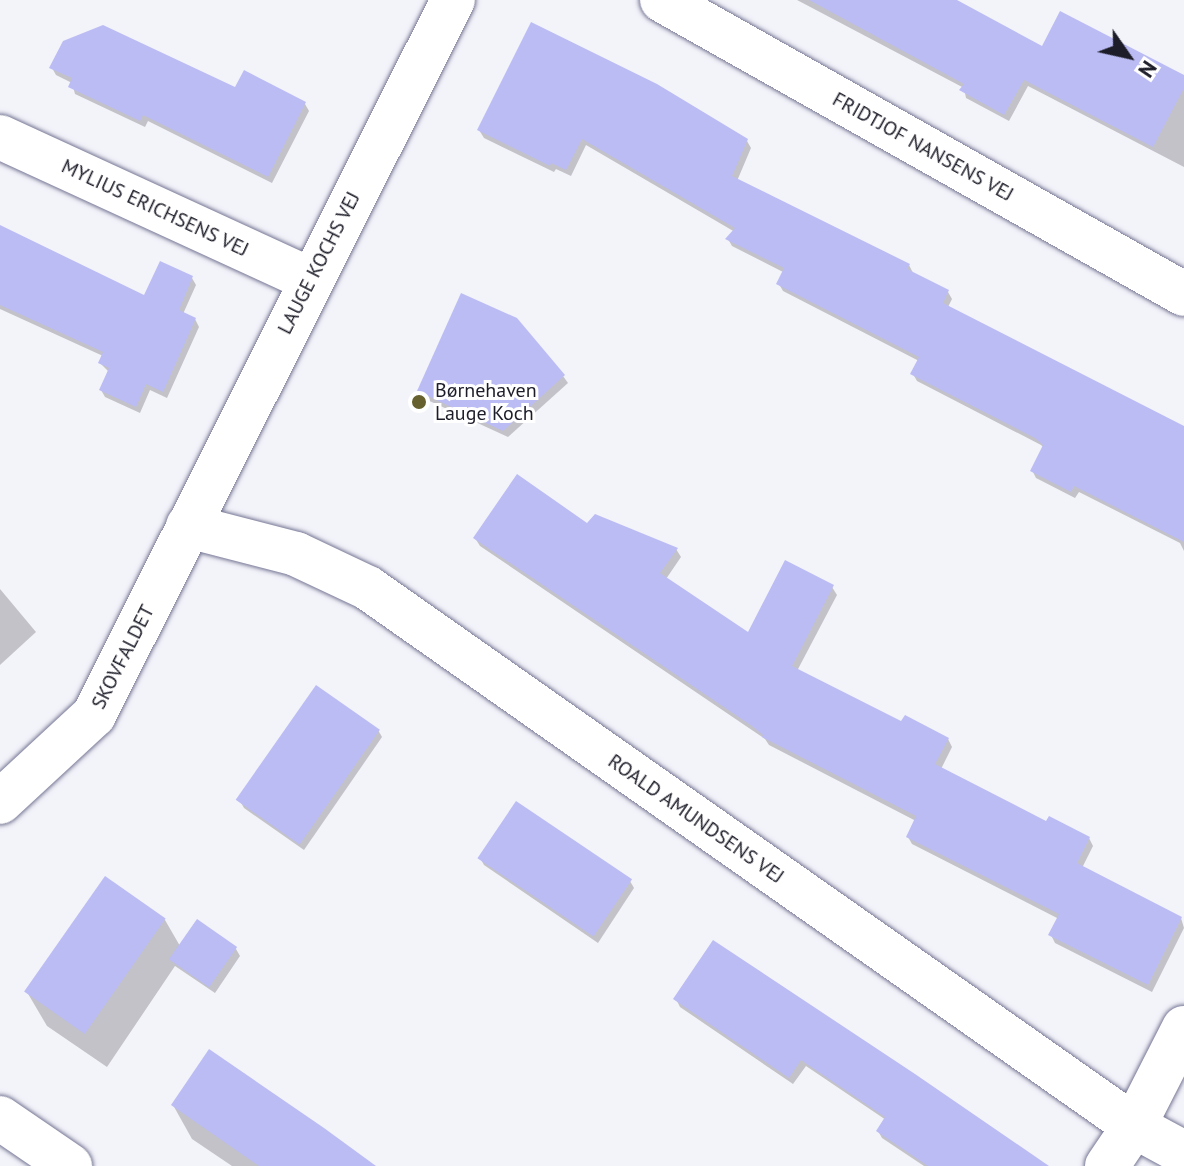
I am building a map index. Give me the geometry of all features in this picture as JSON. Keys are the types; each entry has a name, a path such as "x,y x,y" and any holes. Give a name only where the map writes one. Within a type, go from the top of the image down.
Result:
{"street":[{"name":"LAUGE KOCHS VEJ","path":"188,526 453,0"},
{"name":"FRIDTJOF NANSENS VEJ","path":"662,0 1184,294"},
{"name":"MYLIUS ERICHSENS VEJ","path":"0,137 311,280"},
{"name":"SKOVFALDET","path":"0,802 94,715 188,526"},
{"name":"ROALD AMUNDSENS VEJ","path":"188,526 296,554 368,588 1134,1126 1184,1153"},
{"path":"1107,1166 1134,1126 1184,1028"},
{"path":"0,1118 70,1166"}],"building":[{"path":"809,0 957,0 1042,46 1060,11 1184,75 1184,88 1153,147 1024,80 1004,115 959,90 964,84"},
{"path":"531,22 657,84 748,139 732,176 910,264 907,269 949,290 943,303 1184,426 1184,542 1074,486 1071,492 1030,471 1043,445 1035,438 910,374 919,357 776,284 784,268 725,239 735,228 582,139 566,170 551,163 550,166 477,130"},
{"path":"103,25 235,87 244,70 306,102 268,177 143,115 140,121 68,87 72,78 49,68 63,41"},
{"path":"0,225 144,295 160,261 193,276 179,310 196,318 163,392 146,384 136,407 99,390 109,368 98,363 103,352 0,305"},
{"path":"461,293 517,318 565,375 503,431 417,391"},
{"path":"517,474 587,523 595,514 678,548 660,573 748,632 785,560 834,585 792,666 901,721 905,715 949,738 935,764 1046,821 1049,816 1090,837 1077,863 1182,917 1148,985 1048,935 1059,914 906,837 916,816 762,737 752,726 473,538"},
{"path":"316,685 380,730 300,844 236,800"},
{"path":"516,801 632,879 593,936 477,858"},
{"path":"105,876 166,918 85,1034 24,992"},
{"path":"197,919 237,947 209,987 169,959"},
{"path":"713,940 1049,1166 928,1166 876,1131 885,1117 801,1060 789,1078 673,999"},
{"path":"209,1049 376,1166 259,1166 171,1105"}],"place":[{"name":"Børnehaven Lauge Koch","path":"419,402"}]}
